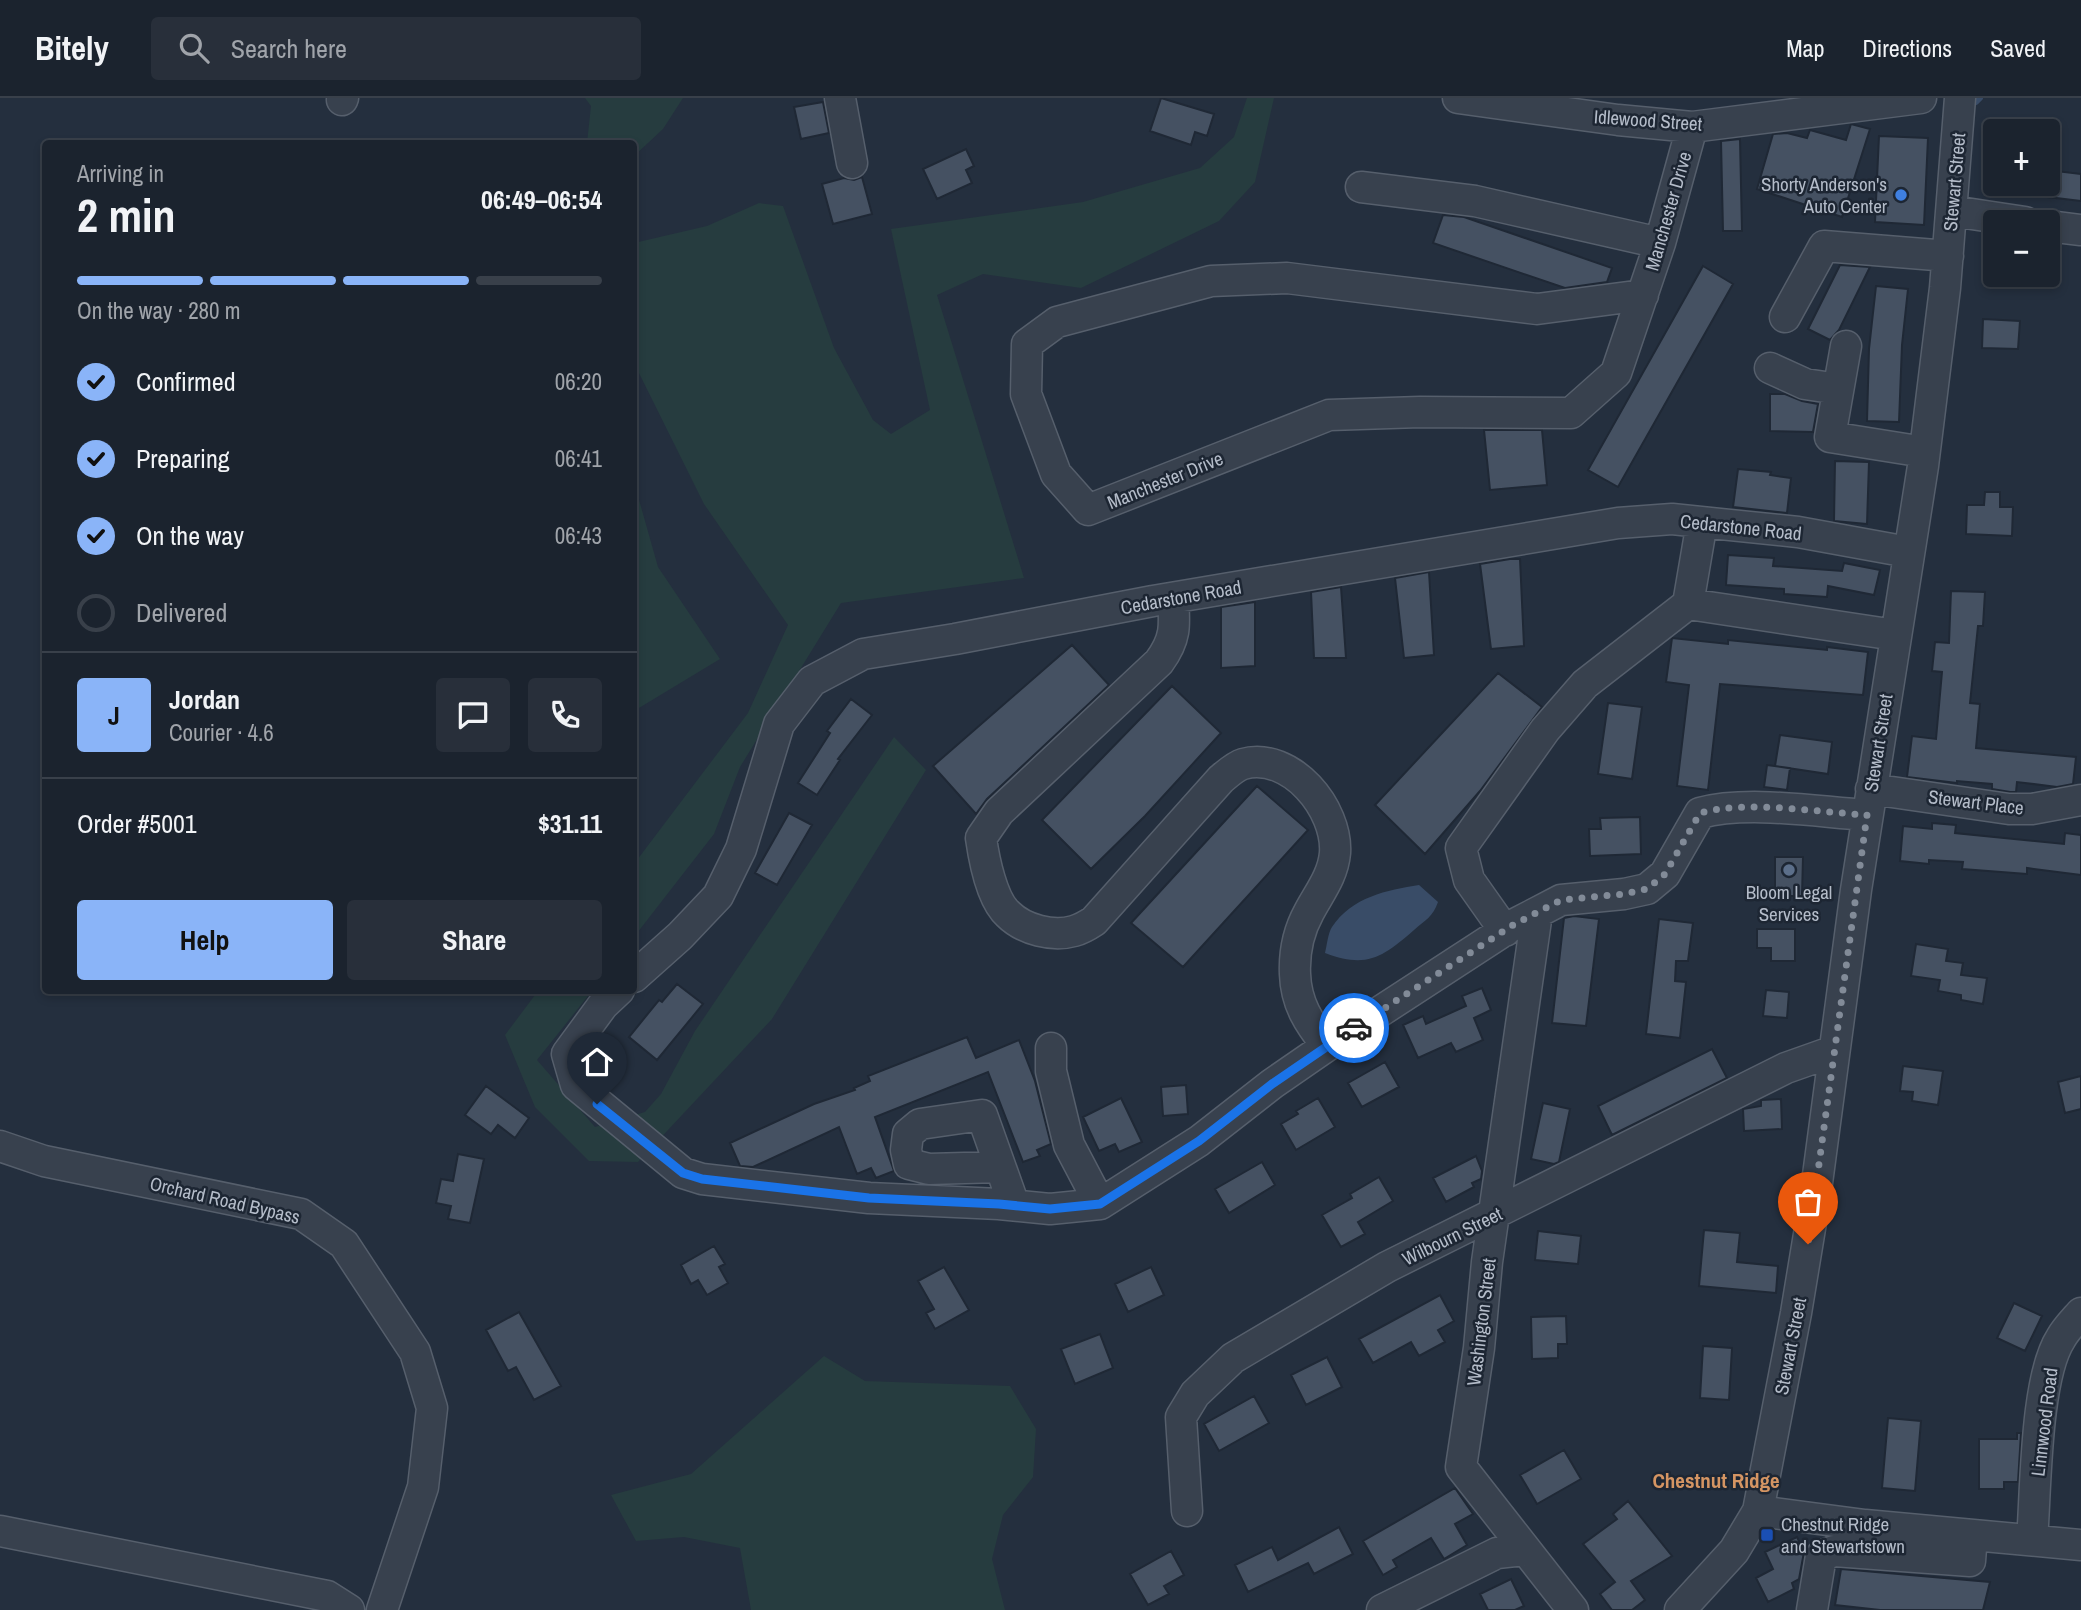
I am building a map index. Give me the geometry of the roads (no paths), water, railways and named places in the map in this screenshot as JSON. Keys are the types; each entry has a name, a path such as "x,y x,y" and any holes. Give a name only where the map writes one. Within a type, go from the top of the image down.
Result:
{"street":[{"path":"839,98 852,163"},
{"name":"Idlewood Street","path":"1458,98 1618,109 1692,127 1873,100 1921,98"},
{"name":"Stewart Street","path":"1758,1511 1797,1313 1869,802 1924,452 1948,256 1960,98"},
{"name":"Manchester Drive","path":"1643,295 1537,309 1287,278 1211,281 1057,322 1027,344 1026,394 1056,474 1088,510 1329,415 1420,412 1571,413 1616,373 1643,295 1660,243 1692,127"},
{"path":"1361,187 1475,201 1660,243"},
{"path":"1952,211 1983,216"},
{"path":"2060,227 2081,230"},
{"path":"1785,317 1824,246 1948,256"},
{"path":"1846,346 1830,437 1924,452"},
{"path":"1770,368 1805,384 1838,389"},
{"name":"Cedarstone Road","path":"637,975 718,896 741,849 779,724 812,681 863,654 1173,598 1618,523 1672,519 1702,522 1798,532 1908,552"},
{"path":"1505,931 1469,880 1461,848 1545,730 1586,684 1688,604 1702,522"},
{"path":"1173,598 1175,623 1171,645 1159,662 999,812 981,838 988,871 1007,914 1031,928 1052,933 1076,931 1094,921 1221,779 1242,764 1261,763 1277,767 1300,779 1321,800 1329,821 1335,851 1332,871 1307,914 1296,942 1295,963 1297,997 1307,1020 1327,1046"},
{"path":"1688,604 1895,635"},
{"name":"Stewart Place","path":"1536,913 1561,900 1647,889 1665,874 1700,813 1719,808 1869,802 2032,809 2081,800"},
{"path":"615,994 603,1005 567,1054 576,1085 683,1173 702,1179 869,1198 1050,1209 1100,1204 1199,1141 1272,1084 1327,1046 1536,913"},
{"name":"Washington Street","path":"1536,913 1461,1467 1526,1550 1564,1607"},
{"path":"1051,1048 1051,1071 1069,1145 1100,1204"},
{"name":"Wilbourn Street","path":"1187,1511 1181,1417 1195,1394 1233,1357 1387,1267 1786,1068 1834,1051"},
{"name":"Orchard Road Bypass","path":"0,1146 44,1161 302,1214 344,1244 415,1352 432,1408 423,1487 382,1610"},
{"path":"1000,1167 1014,1205"},
{"name":"Linnwood Road","path":"2032,1540 2042,1410 2050,1364 2060,1339 2081,1313"},
{"path":"1680,1610 1734,1550 1758,1511 2081,1545"},
{"path":"0,1531 327,1596 349,1610"},
{"path":"1812,1610 1821,1556 1834,1551 1970,1561 1972,1535"},
{"path":"1382,1610 1497,1553 1526,1550"}],"water":[{"path":"1419,885 1438,902 1436,907 1428,918 1393,947 1374,958 1363,960 1340,958 1325,953 1332,927 1350,908 1395,889"}],"waterway":[{"path":"1976,102 1980,98"}],"place":[{"name":"Shorty Anderson's Auto Center","path":"1901,195"},
{"name":"Bloom Legal Services","path":"1789,870"},
{"name":"Chestnut Ridge and Stewartstown","path":"1767,1535"}],"district":[{"name":"Chestnut Ridge","path":"1716,1480"}]}
